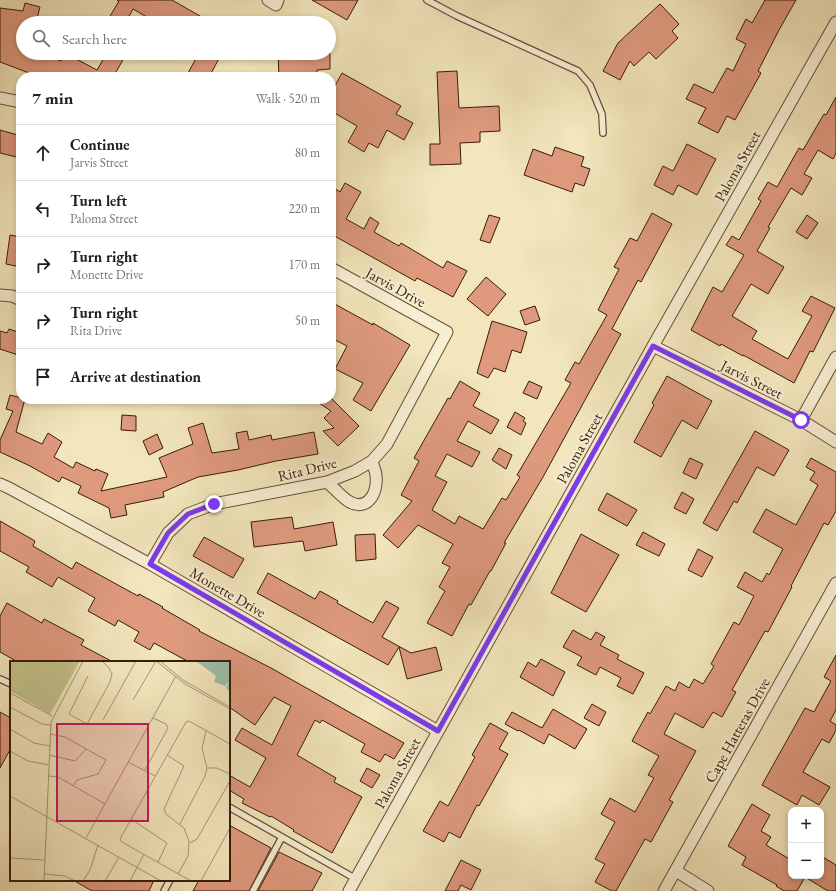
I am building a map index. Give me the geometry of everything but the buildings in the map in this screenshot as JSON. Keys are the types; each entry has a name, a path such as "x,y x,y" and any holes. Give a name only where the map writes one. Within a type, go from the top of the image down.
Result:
{"street":[{"path":"268,0 276,4 278,0"},
{"name":"Paloma Street","path":"349,891 653,346 836,22"},
{"path":"0,98 16,101"},
{"name":"Jarvis Drive","path":"336,271 447,332"},
{"path":"0,295 16,298"},
{"name":"Rita Drive","path":"150,564 168,533 188,514 214,504 327,482 355,471 372,461 387,444 447,332"},
{"name":"Jarvis Street","path":"653,346 801,420 836,442"},
{"path":"801,420 836,357"},
{"path":"327,482 349,501 360,505 369,502 375,492 376,476 372,461"},
{"name":"Monette Drive","path":"0,484 150,564 438,731"},
{"name":"Cape Hatteras Drive","path":"664,891 836,583"},
{"path":"676,871 708,891"}],"lane":[{"path":"427,0 457,16 578,71 590,85 602,114 603,133"},
{"path":"0,679 10,684"},
{"path":"230,808 356,879"},
{"path":"253,891 282,837"},
{"path":"164,891 169,881"}],"route":[{"path":"214,504 188,514 168,533 150,564 438,731 653,346 801,420"}]}
